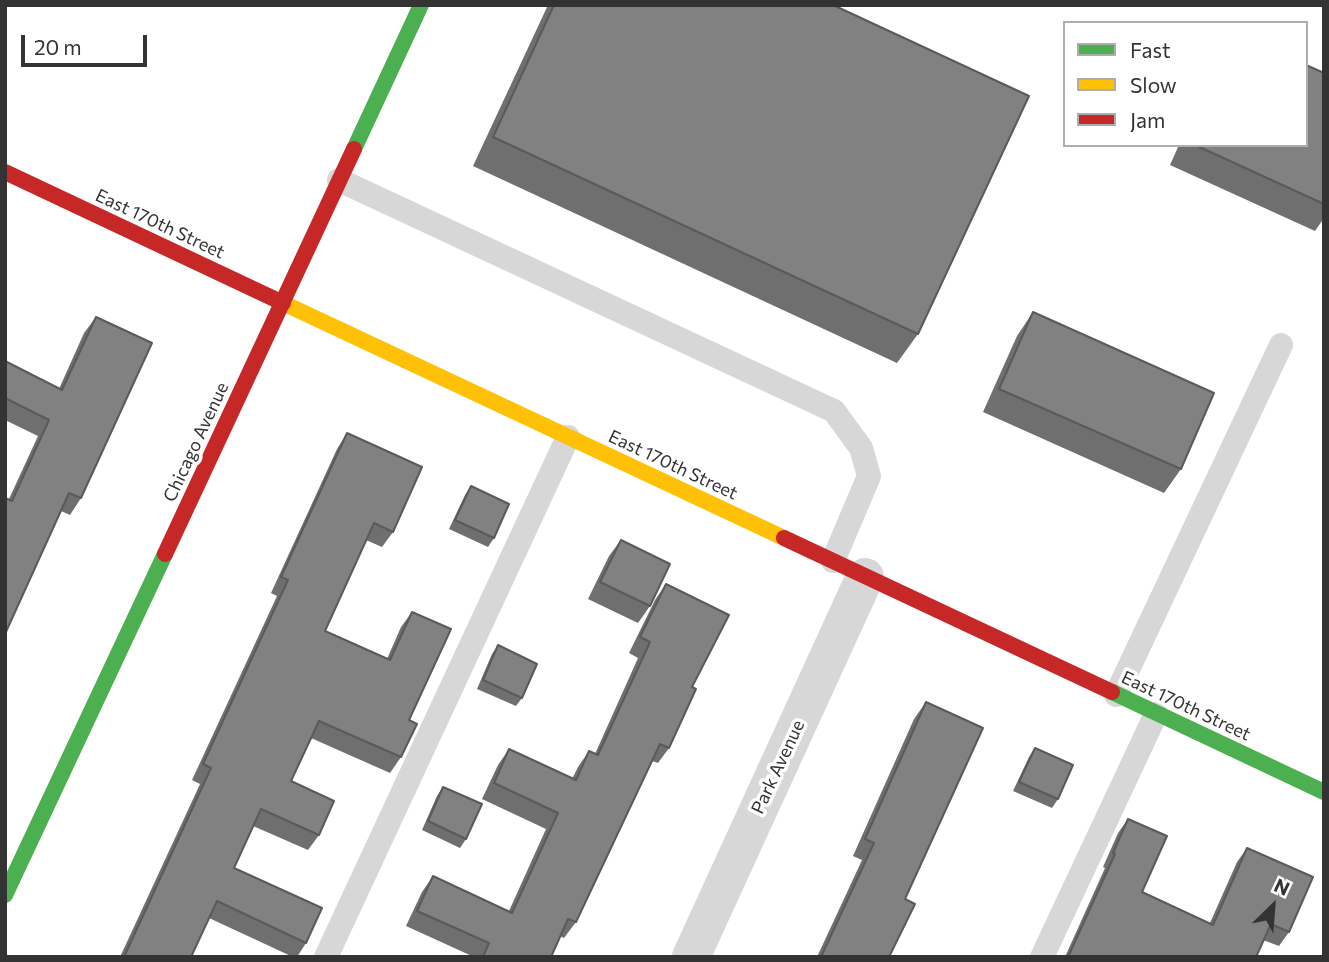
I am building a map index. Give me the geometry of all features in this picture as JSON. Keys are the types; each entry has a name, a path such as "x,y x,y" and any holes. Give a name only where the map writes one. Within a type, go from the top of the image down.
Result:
{"street":[{"name":"Chicago Avenue","path":"5,895 421,5"},
{"name":"East 170th Street","path":"5,172 1324,792"},
{"name":"Park Avenue","path":"691,957 849,569"}],"lane":[{"path":"339,180 834,411 861,448 869,477 849,569"},
{"path":"1116,695 1281,345"},
{"path":"326,957 568,437"},
{"path":"1042,957 1156,714"}],"building":[{"path":"554,5 833,5 1029,96 918,334 493,137"},
{"path":"1308,66 1324,73 1324,204 1199,147 1308,147"},
{"path":"1033,312 1214,393 1181,469 999,389"},
{"path":"96,317 152,343 81,498 69,493 5,634 5,498 12,501 49,420 5,398 5,361 62,390"},
{"path":"347,433 422,467 393,532 374,523 325,631 390,660 412,612 451,629 409,720 417,724 401,757 319,721 291,781 334,801 319,835 261,809 234,868 322,908 306,943 217,901 191,957 124,957 211,768 203,764 288,580 281,577"},
{"path":"471,486 509,504 494,538 455,520"},
{"path":"621,540 670,564 650,606 600,582"},
{"path":"666,584 729,615 692,687 696,689 669,748 660,744 576,922 568,919 551,957 483,957 489,943 417,911 433,876 512,913 558,813 494,783 509,749 576,780 589,751 598,755 650,642 640,637"},
{"path":"498,645 537,664 522,698 483,680"},
{"path":"926,702 983,728 905,899 915,904 889,957 821,957 874,843 865,839"},
{"path":"1035,748 1073,765 1058,799 1019,782"},
{"path":"443,787 482,804 466,839 428,821"},
{"path":"1128,819 1167,836 1142,892 1213,925 1247,848 1313,877 1289,932 1271,924 1256,957 1068,957"}],"traffic: fast":[{"path":"354,149 421,5"},
{"path":"5,895 165,554"},
{"path":"1112,692 1324,792"}],"traffic: slow":[{"path":"283,303 784,538"}],"traffic: jam":[{"path":"165,554 354,149"},
{"path":"5,172 283,303"},
{"path":"784,538 1112,692"}]}
